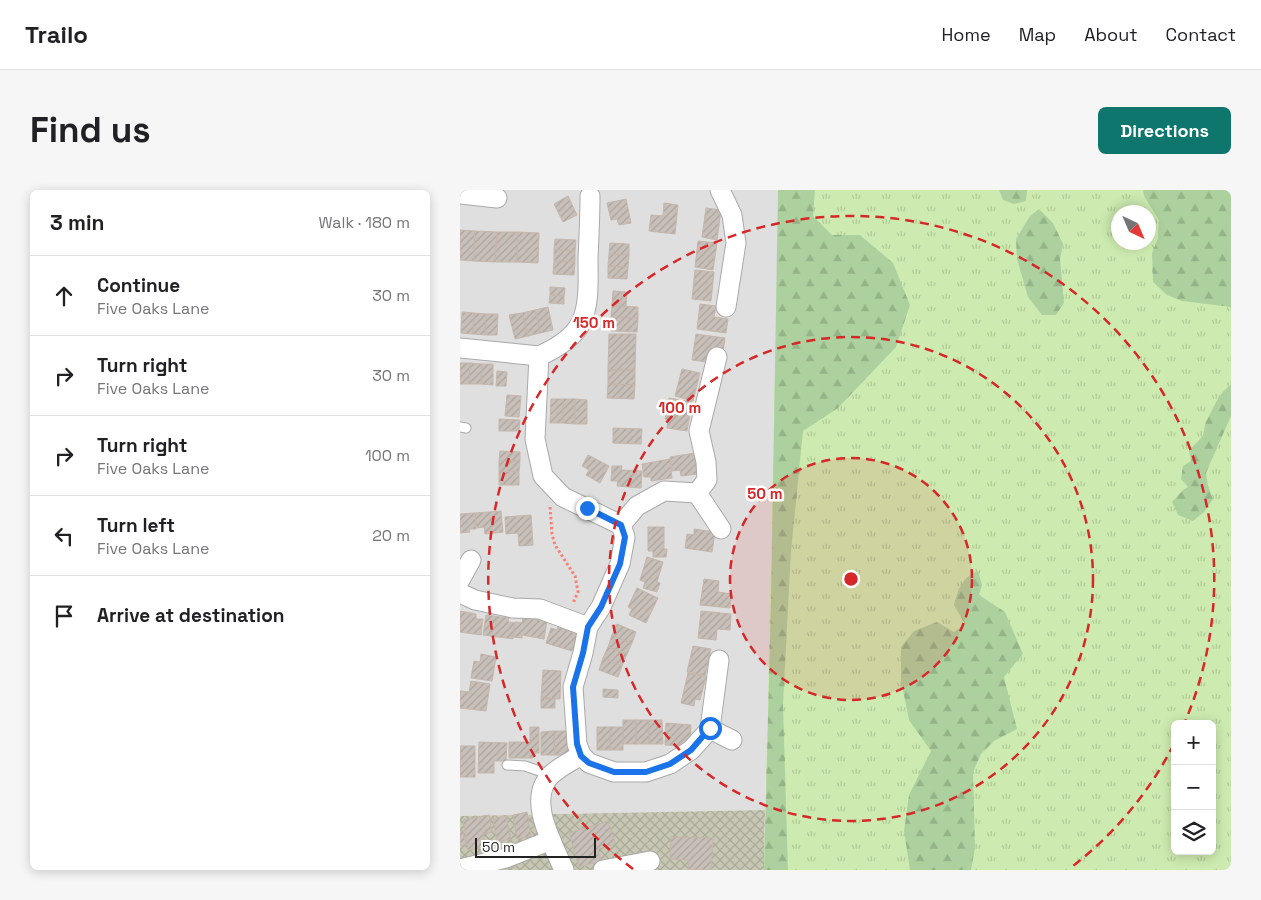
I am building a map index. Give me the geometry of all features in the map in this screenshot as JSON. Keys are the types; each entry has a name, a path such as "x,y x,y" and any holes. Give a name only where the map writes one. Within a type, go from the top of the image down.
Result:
{"street":[{"path":"720,190 732,215 736,243 726,307"},
{"path":"460,348 539,356 567,340 581,324 588,284 590,192"},
{"path":"460,194 496,198"},
{"path":"539,356 535,439 543,476 563,498 621,525 625,537 620,564 601,607 588,627 573,687 577,744 581,756 589,763 614,772 646,772 670,764 691,750 710,728 719,660"},
{"path":"696,493 707,480 706,462 699,431 717,357"},
{"path":"621,525 637,506 664,491 696,493"},
{"path":"696,493 721,529"},
{"path":"460,580 471,560"},
{"path":"460,593 475,600 513,608 540,609 588,627"},
{"path":"710,728 732,740"},
{"path":"564,870 551,840 540,803 544,785 552,775 581,756"},
{"path":"460,868 506,858 551,840"},
{"path":"603,870 650,861"}],"lane":[{"path":"507,765 525,766 552,775"}],"path":[{"path":"551,484 550,513 552,534 555,545 575,576 578,592 567,618"}],"shaded area":[{"path":"460,190 779,190 765,810 460,816"},
{"path":"765,810 764,870 460,870 460,816"}],"green space":[{"path":"778,190 815,190 813,216 832,235 860,235 893,263 910,305 896,347 838,408 803,431 791,551 783,704 788,870 764,870 771,602"},
{"path":"779,190 1231,190 1231,870 764,870"},
{"path":"999,190 1027,190 1026,201 1014,204 1003,200"},
{"path":"1143,190 1231,190 1231,307 1182,301 1167,295 1153,282 1152,253 1153,250 1156,250 1159,220 1156,215 1156,205 1150,205 1144,196"},
{"path":"1039,209 1053,223 1063,244 1060,259 1064,303 1056,315 1042,315 1028,297 1017,259 1016,239 1030,216"},
{"path":"1231,385 1231,416 1206,473 1213,499 1204,512 1193,521 1178,515 1172,502 1188,487 1181,479 1183,466 1191,461 1189,450 1203,435 1206,422 1217,401"},
{"path":"978,571 982,585 979,595 1005,612 1023,654 1004,677 1017,729 994,741 981,754 973,772 975,848 971,870 910,870 904,831 909,795 931,751 909,720 901,680 901,647 914,631 937,622 954,632 965,624 954,605 964,580"}],"building":[{"path":"568,196 577,215 563,222 554,204"},
{"path":"626,199 631,223 619,225 617,219 611,220 607,203"},
{"path":"664,203 678,205 675,234 649,231 651,215 663,216"},
{"path":"706,208 721,210 717,240 702,237"},
{"path":"460,230 475,231 474,261 460,260"},
{"path":"475,231 497,232 495,262 474,261"},
{"path":"497,232 518,232 517,262 495,262"},
{"path":"518,232 539,233 538,263 517,262"},
{"path":"555,239 576,240 575,251 554,250"},
{"path":"698,241 717,243 713,270 695,267"},
{"path":"610,243 629,244 629,255 609,254"},
{"path":"554,250 575,251 575,262 554,261"},
{"path":"609,254 629,255 628,267 608,266"},
{"path":"554,261 575,262 574,275 553,274"},
{"path":"608,266 628,267 627,279 608,278"},
{"path":"695,270 714,272 711,301 692,299"},
{"path":"550,287 565,288 564,296 550,295"},
{"path":"613,291 627,292 626,306 612,306"},
{"path":"550,295 564,296 564,304 549,303"},
{"path":"700,304 716,306 714,317 728,319 726,333 697,329"},
{"path":"612,306 638,307 638,318 611,317"},
{"path":"548,307 553,330 540,333 535,310"},
{"path":"535,310 540,333 528,336 522,313"},
{"path":"462,312 474,313 473,334 461,333"},
{"path":"474,313 486,314 485,335 473,334"},
{"path":"522,313 528,336 515,339 509,315"},
{"path":"486,314 498,314 497,335 485,335"},
{"path":"611,317 638,318 637,332 611,331"},
{"path":"609,334 636,334 635,370 608,370"},
{"path":"696,334 725,338 723,352 710,350 708,362 692,360"},
{"path":"460,363 470,363 469,384 460,384"},
{"path":"470,363 482,364 481,384 469,384"},
{"path":"482,364 493,364 493,385 481,384"},
{"path":"682,369 700,373 693,401 675,396"},
{"path":"608,370 635,370 635,385 608,384"},
{"path":"497,371 507,372 506,386 496,386"},
{"path":"608,384 635,385 634,399 607,398"},
{"path":"507,395 521,396 519,417 505,416"},
{"path":"669,398 692,402 687,431 667,428 668,420 665,419"},
{"path":"551,399 563,399 563,423 550,423"},
{"path":"563,399 575,399 575,424 563,423"},
{"path":"575,399 587,400 587,424 575,424"},
{"path":"499,419 520,420 519,431 499,431"},
{"path":"613,428 642,429 641,444 613,443"},
{"path":"500,451 520,452 520,461 499,461"},
{"path":"695,453 698,474 681,476 680,470 672,471 670,457"},
{"path":"588,455 609,466 600,483 586,475 589,470 582,466"},
{"path":"670,459 672,478 651,481 651,477 644,477 642,464"},
{"path":"499,461 520,461 519,472 499,471"},
{"path":"612,466 622,466 621,470 642,471 641,488 617,486 618,481 611,481"},
{"path":"499,471 519,472 519,485 499,485"},
{"path":"501,511 503,532 485,534 484,527 477,528 475,513"},
{"path":"475,513 476,529 469,529 470,532 460,533 460,514"},
{"path":"531,515 533,545 519,546 518,533 506,534 505,517"},
{"path":"648,527 664,527 664,549 667,549 666,557 653,557 653,551 648,551"},
{"path":"694,529 715,532 712,552 685,548 687,534 694,535"},
{"path":"647,557 663,562 657,582 660,583 657,592 643,588 645,582 640,580"},
{"path":"704,579 719,581 718,592 732,594 730,608 700,605"},
{"path":"637,588 658,598 646,623 629,615 632,609 628,607"},
{"path":"460,611 476,614 476,619 483,619 481,635 460,632"},
{"path":"701,611 731,614 730,630 717,629 716,640 698,638"},
{"path":"486,615 509,618 508,622 515,623 513,639 483,635"},
{"path":"523,618 547,621 544,639 522,635 522,638 513,637 515,622 522,623"},
{"path":"617,624 636,632 632,643 612,635"},
{"path":"558,627 578,634 572,651 546,643 551,628 557,630"},
{"path":"612,635 632,643 627,654 608,647"},
{"path":"693,646 711,649 705,676 687,672"},
{"path":"608,647 627,654 622,666 603,658"},
{"path":"481,654 496,657 492,681 471,678 474,661 480,662"},
{"path":"603,658 622,666 618,677 599,670"},
{"path":"543,670 561,671 560,699 541,698"},
{"path":"688,673 706,677 700,700 695,699 694,706 681,703"},
{"path":"471,681 490,684 486,711 460,708 460,691 469,692"},
{"path":"603,689 618,690 618,698 603,697"},
{"path":"541,698 555,699 555,708 541,708"},
{"path":"623,720 636,720 636,744 623,744"},
{"path":"636,720 649,720 649,744 636,744"},
{"path":"649,720 662,720 663,744 649,744"},
{"path":"666,723 691,725 690,746 665,745"},
{"path":"530,727 539,727 539,753 533,753 533,758 509,758 509,742 530,742"},
{"path":"597,727 610,727 610,750 597,750"},
{"path":"610,727 623,727 623,750 610,750"},
{"path":"554,731 555,755 541,755 541,732"},
{"path":"554,731 568,731 568,755 555,755"},
{"path":"479,742 507,743 506,761 494,761 494,773 478,773"},
{"path":"460,746 475,746 475,777 460,777"},
{"path":"527,812 531,836 517,839 513,815"},
{"path":"489,815 492,832 483,834 485,847 468,850 463,820"},
{"path":"506,816 511,839 497,842 493,819"},
{"path":"609,821 615,844 598,849 601,861 579,867 569,833"},
{"path":"463,830 466,845 460,846 460,831"},
{"path":"671,837 713,838 711,870 688,870 689,860 670,859"}],"route":[{"path":"587,508 621,525 625,537 620,564 601,607 588,627 573,687 577,744 581,756 589,763 614,772 646,772 670,764 691,750 710,728"}]}
